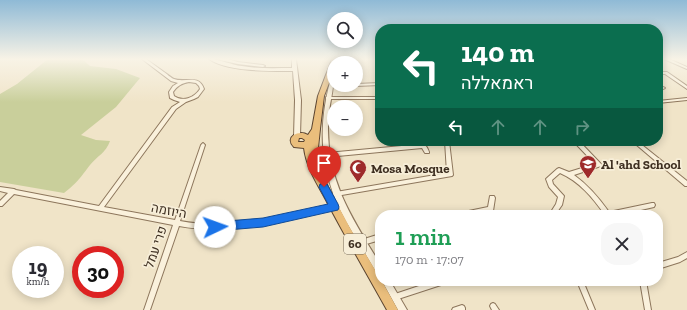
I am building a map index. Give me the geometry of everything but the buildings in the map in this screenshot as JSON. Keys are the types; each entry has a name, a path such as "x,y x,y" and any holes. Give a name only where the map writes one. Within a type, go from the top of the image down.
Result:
{"highway":[{"name":"60","path":"318,177 314,148 321,96 327,79"},
{"name":"60","path":"317,123 315,131 303,139 318,177 375,279"},
{"name":"60","path":"379,286 393,310"}],"street":[{"path":"100,208 174,108 185,100 200,93 202,88 199,83 172,80 163,73"},
{"path":"296,73 298,100 297,127 303,139"},
{"path":"667,73 687,88"},
{"path":"172,80 174,87"},
{"path":"174,108 175,99 171,94 174,87 183,82"},
{"path":"363,85 375,84"},
{"path":"330,92 324,127 330,175 336,194 347,216 375,262"},
{"path":"328,98 375,98"},
{"path":"175,99 185,100"},
{"path":"663,101 687,99"},
{"name":"פרי עמל","path":"147,310 203,146"},
{"path":"327,155 423,146 427,152"},
{"path":"336,194 450,176 447,146"},
{"path":"570,174 599,165 581,146"},
{"path":"640,146 687,184"},
{"path":"556,210 560,205 561,196 551,185 549,180 559,170 570,174 599,202 605,210"},
{"name":"היוזמה","path":"0,189 193,226 235,226 275,220 334,207"},
{"path":"0,204 14,191"},
{"path":"486,210 491,209 492,198"},
{"path":"630,210 652,205"},
{"path":"363,242 375,238"},
{"path":"663,265 680,260 687,255"},
{"path":"389,286 403,310"},
{"path":"395,296 428,286"},
{"path":"582,286 592,310"},
{"path":"644,286 648,310"},
{"path":"455,310 462,308"}],"green space":[{"path":"30,73 128,73 140,78 116,107 81,135 96,140 110,141 104,151 76,183 64,193 0,182 0,94 17,84"}],"place":[{"name":"Al 'ahd School","path":"588,179"},
{"name":"Mosa Mosque","path":"358,183"}],"route":[{"path":"215,227 252,224 334,207 324,187"}]}
